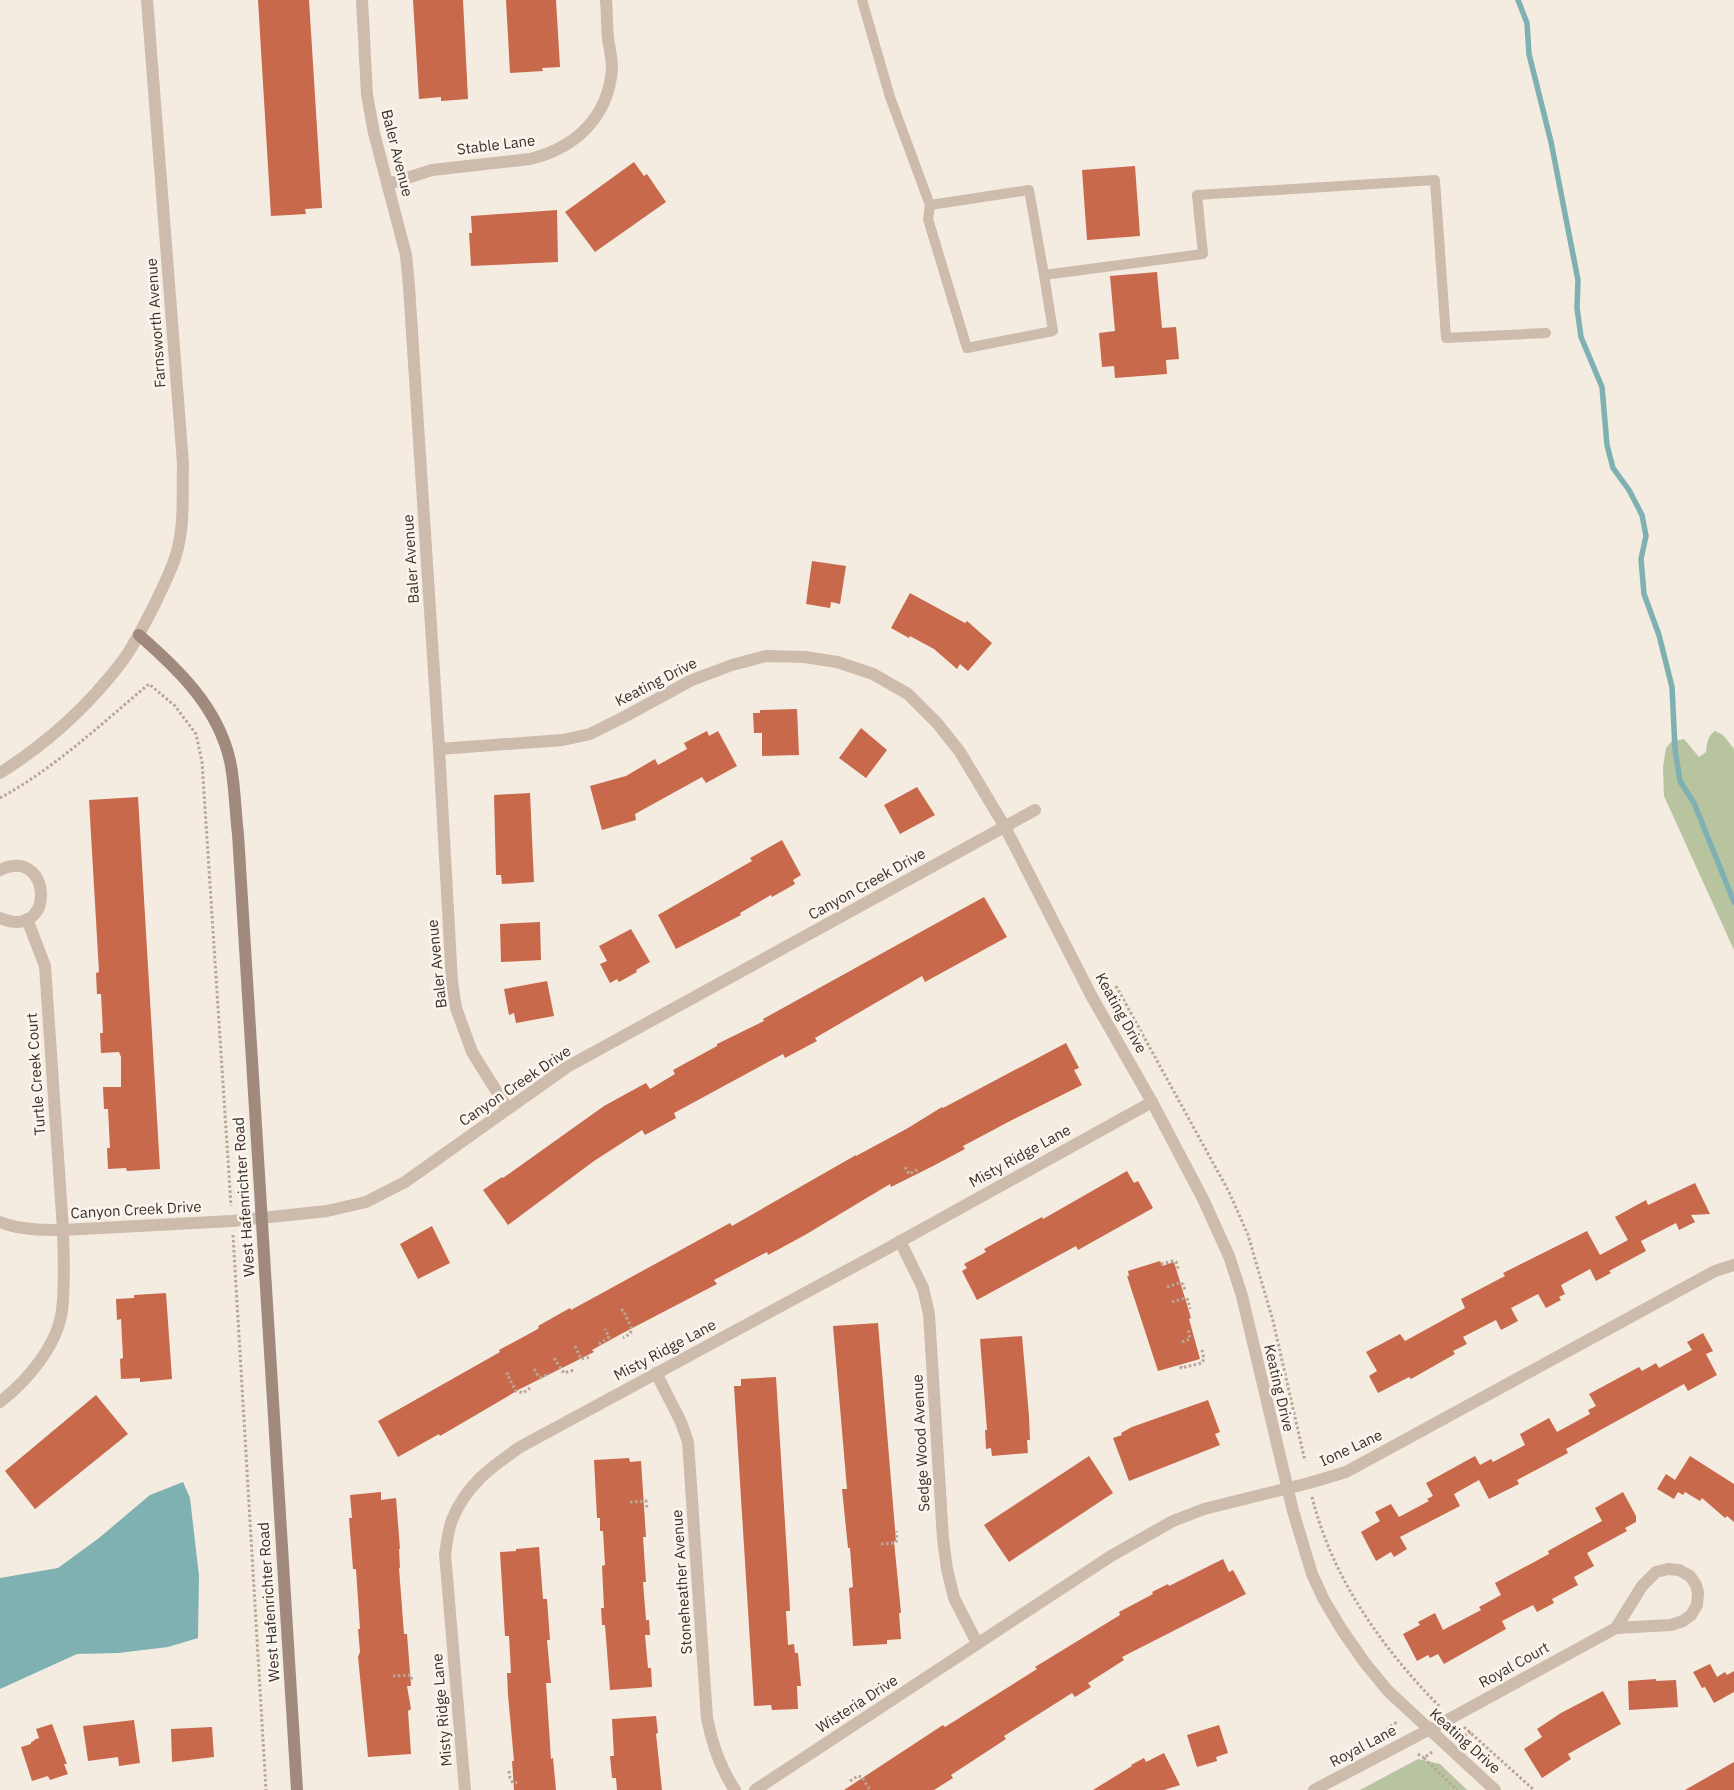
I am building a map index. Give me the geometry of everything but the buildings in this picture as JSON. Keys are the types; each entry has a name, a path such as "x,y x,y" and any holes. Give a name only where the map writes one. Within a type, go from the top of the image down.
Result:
{"street":[{"name":"Farnsworth Avenue","path":"0,773 36,747 92,698 121,662 139,635 161,590 176,555 181,530 183,464 147,0"},
{"name":"Baler Avenue","path":"362,0 367,95 374,133 406,255 409,286 452,982 456,1008 472,1052 507,1108"},
{"name":"Stable Lane","path":"388,184 432,170 544,156 569,144 580,135 599,112 610,84 611,53 608,38 606,0"},
{"name":"West Hafenrichter Road","path":"139,635 188,681 207,706 221,735 230,760 238,834 297,1790"},
{"name":"Keating Drive","path":"439,749 563,740 590,734 692,680 732,665 766,656 837,662 873,674 908,694 937,723 960,752 1005,828 1092,997 1152,1102 1203,1198 1229,1256 1242,1296 1301,1543 1324,1600 1365,1663 1388,1691 1495,1790"},
{"name":"Canyon Creek Drive","path":"0,1222 10,1226 36,1230 64,1230 232,1221 327,1211 366,1202 406,1182 566,1067 1035,810"},
{"path":"0,870 10,866 29,870 41,885 42,895 35,913 27,919 18,922 0,918"},
{"name":"Turtle Creek Court","path":"0,1402 31,1374 40,1362 53,1339 62,1313 64,1230 45,966 27,919"},
{"name":"Misty Ridge Lane","path":"465,1790 445,1554 451,1521 467,1491 492,1466 520,1447 1152,1102"},
{"name":"Sedge Wood Avenue","path":"900,1241 923,1288 929,1314 943,1539 947,1569 954,1598 977,1644"},
{"name":"Ione Lane","path":"977,1644 1111,1556 1173,1521 1204,1509 1326,1479 1366,1462 1715,1271 1734,1265"},
{"name":"Stoneheather Avenue","path":"656,1373 682,1422 688,1442 707,1718 711,1740 729,1781 735,1790"},
{"name":"Royal Court","path":"1428,1730 1616,1628 1671,1625 1683,1621 1691,1615 1697,1605 1698,1593 1696,1585 1690,1576 1679,1570 1668,1569 1656,1572 1642,1586 1616,1628"},
{"name":"Wisteria Drive","path":"756,1790 977,1644"},
{"name":"Royal Lane","path":"1314,1790 1428,1730"}],"lane":[{"path":"862,0 890,97 930,205 928,219 967,348 1053,331 1029,190 930,205"},
{"path":"1044,275 1203,254 1197,195 1435,180 1446,338 1546,334"}],"path":[{"path":"0,798 29,783 62,758 149,684 175,706 196,734 202,762 231,1201"},
{"path":"905,1167 910,1174 919,1169"},
{"path":"233,1241 266,1790"},
{"path":"1161,1264 1176,1262 1179,1271"},
{"path":"1167,1286 1180,1283 1183,1284 1185,1290"},
{"path":"1172,1302 1185,1298 1188,1300 1190,1309"},
{"path":"621,1310 623,1310 632,1329 630,1334 623,1338"},
{"path":"1182,1342 1190,1340 1188,1328"},
{"path":"599,1344 609,1337 605,1329"},
{"path":"575,1346 581,1359 591,1357"},
{"path":"1181,1366 1181,1368 1202,1363 1204,1359 1202,1350"},
{"path":"554,1358 564,1373 574,1370"},
{"path":"534,1369 539,1377 549,1373"},
{"path":"509,1372 507,1374 516,1391 523,1392 530,1388"},
{"path":"1313,1500 1333,1554 1359,1607 1392,1654 1440,1706"},
{"path":"630,1502 646,1501 647,1508"},
{"path":"881,1544 895,1543 897,1540 896,1531"},
{"path":"393,1676 411,1675 412,1682"},
{"path":"1427,1700 1430,1696"},
{"path":"1471,1732 1534,1790"},
{"path":"1432,1752 1424,1758 1458,1790"},
{"path":"509,1771 513,1783 519,1782"},
{"path":"850,1781 858,1776 862,1777 870,1790"}],"green space":[{"path":"1715,731 1723,735 1734,749 1734,950 1664,796 1663,767 1666,748 1671,742 1684,739 1699,757 1706,752 1709,738"},
{"path":"1418,1759 1440,1764 1467,1790 1360,1790"}],"water":[{"path":"183,1482 190,1498 199,1576 198,1638 168,1647 118,1653 77,1654 0,1689 0,1578 58,1568 99,1538 150,1495"}],"waterway":[{"path":"1518,0 1527,23 1529,54 1551,142 1578,280 1577,308 1581,337 1602,387 1607,445 1613,468 1629,490 1642,515 1646,536 1641,559 1644,594 1659,635 1672,687 1675,749 1680,781 1694,803 1734,902"}]}
